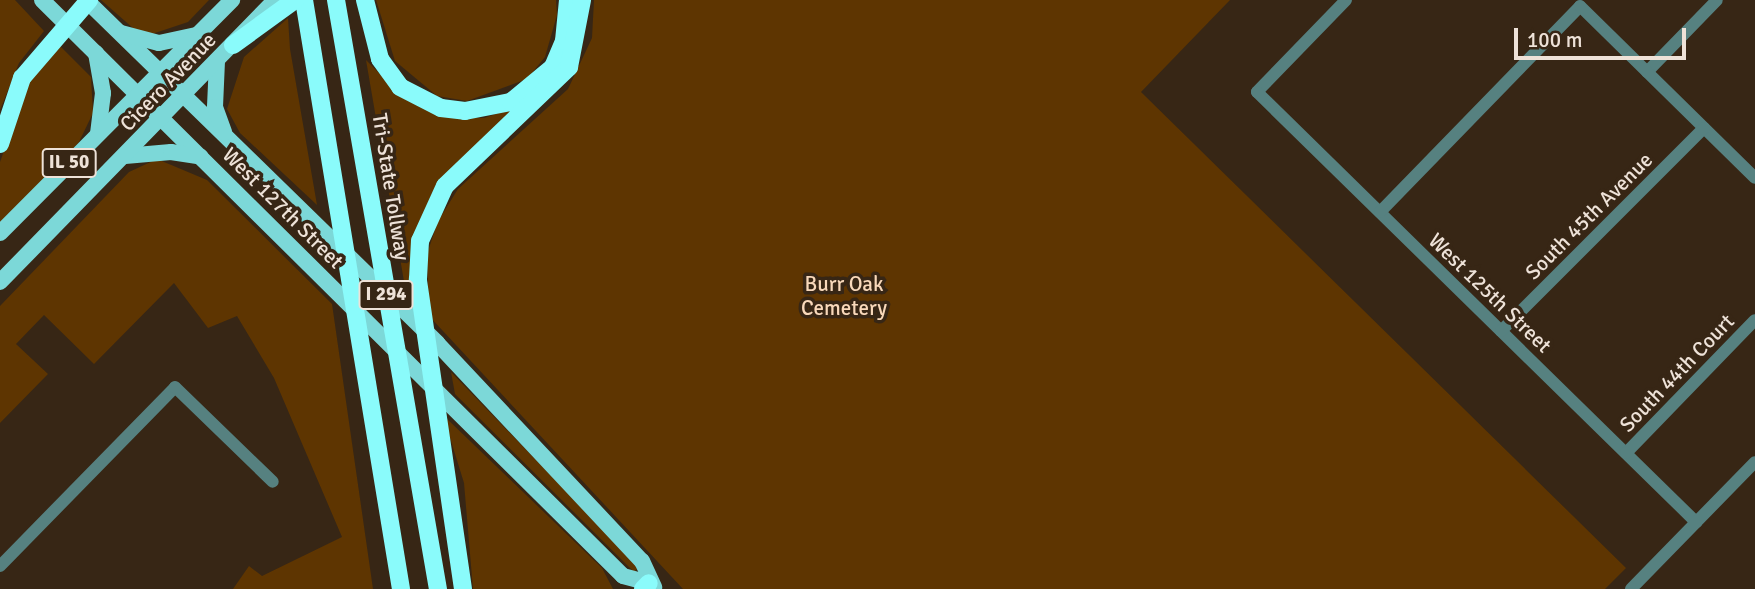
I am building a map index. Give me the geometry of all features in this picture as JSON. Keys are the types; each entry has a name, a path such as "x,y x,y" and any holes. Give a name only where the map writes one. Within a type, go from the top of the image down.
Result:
{"highway":[{"path":"0,144 22,78 87,0"},
{"path":"233,46 269,11 295,0"},
{"name":"I 294","path":"304,0 401,589"},
{"name":"Tri-State Tollway","path":"336,0 438,589"},
{"path":"365,0 380,59 400,87 441,108 465,111 511,102 553,67 564,41 568,0"},
{"path":"463,589 418,279 420,241 445,186 569,67 582,0"}],"main road":[{"name":"West 127th Street","path":"42,0 623,576 649,587"},
{"name":"West 127th Street","path":"87,0 437,343 642,561 649,587"},
{"name":"Cicero Avenue","path":"0,233 232,0"},
{"path":"114,27 159,43 197,36"},
{"name":"Cicero Avenue","path":"0,282 233,46"},
{"path":"92,49 103,93 98,134"},
{"path":"217,61 215,107 226,138"},
{"path":"125,156 171,152 201,157"}],"street":[{"name":"West 125th Street","path":"1346,0 1257,92 1696,522"},
{"path":"1647,72 1717,0"},
{"path":"1380,212 1580,6 1755,177"},
{"name":"South 45th Avenue","path":"1501,331 1704,128"},
{"name":"South 44th Court","path":"1626,453 1755,320"},
{"path":"0,566 175,387 273,482"},
{"path":"1631,589 1755,462"}],"green space":[{"path":"0,0 15,0 44,31 19,63 0,110"},
{"path":"101,0 209,0 188,22 152,34 134,29"},
{"path":"376,0 556,0 557,15 545,57 527,79 467,101 437,96 395,61"},
{"name":"Burr Oak Cemetery","path":"594,0 1230,0 1141,92 1626,568 1605,589 683,589 429,316 427,254 438,221 458,189 568,89 592,38"},
{"path":"288,18 290,49 317,205 240,133 227,109 244,57"},
{"path":"56,42 91,77 93,113 79,142 0,225 0,162 30,77"},
{"path":"366,60 406,100 444,117 484,118 517,107 432,193 411,247 412,300 406,293"},
{"path":"157,159 207,180 332,304 373,589 233,589 249,566 262,576 342,537 274,378 237,316 208,328 174,283 94,364 44,315 16,344 48,374 0,423 0,306 129,172"},
{"path":"451,372 639,567 634,572 455,394"},
{"path":"443,415 602,568 613,589 473,589 464,483"}]}
